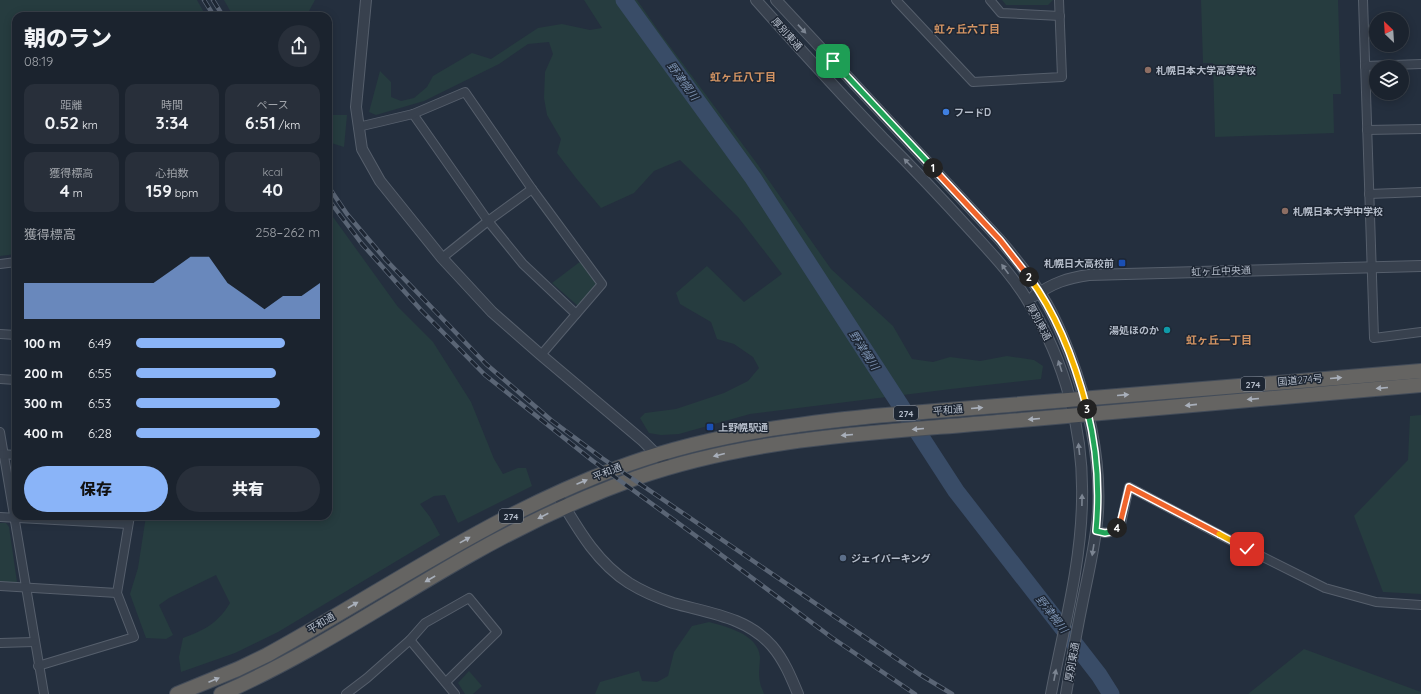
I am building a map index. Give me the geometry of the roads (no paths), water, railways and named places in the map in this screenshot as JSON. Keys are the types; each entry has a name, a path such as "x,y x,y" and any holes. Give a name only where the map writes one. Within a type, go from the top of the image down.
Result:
{"highway":[{"name":"国道274号","path":"1084,398 1421,370"},
{"name":"国道274号","path":"1088,414 1421,385"},
{"name":"平和通","path":"177,694 238,669 267,655 459,543 531,505 613,469 707,441 758,430 807,422 1084,398"},
{"name":"平和通","path":"221,694 254,680 295,658 470,555 529,523 634,479 729,452 776,444 830,437 1088,414"}],"street":[{"path":"366,0 356,107 362,149 380,181 442,258 492,312 643,441 670,468"},
{"name":"厚別東通","path":"756,0 843,97 940,197 1000,263 1028,301 1056,356 1069,400 1078,439 1082,482 1082,502 1078,549 1071,594 1051,694"},
{"name":"厚別東通","path":"776,0 1000,240 1040,292 1052,312 1062,334 1079,379 1093,432 1098,477 1096,531 1066,694"},
{"path":"896,0 972,82 1062,77 1059,0"},
{"path":"990,0 1002,13 1060,16"},
{"path":"1363,0 1374,338 1421,332"},
{"path":"1365,66 1421,64"},
{"path":"358,127 414,114 465,92 532,189 602,284 541,355"},
{"path":"414,114 488,221 523,264 576,314"},
{"path":"1367,130 1421,129"},
{"path":"940,197 951,187"},
{"path":"442,258 488,221 532,189"},
{"path":"1369,194 1421,192"},
{"path":"0,264 12,262"},
{"name":"虹ヶ丘中央通","path":"1028,301 1058,282 1090,275 1421,266"},
{"path":"0,334 12,335"},
{"path":"0,379 12,380"},
{"path":"0,432 2,454 12,507"},
{"path":"2,454 12,455"},
{"path":"1096,531 1105,533 1115,531 1120,524 1129,487 1325,588 1376,602 1421,605"},
{"path":"557,494 581,534 598,556 615,572 649,594 735,620 761,634 778,654 798,694"},
{"path":"0,517 12,518"},
{"path":"14,520 38,666 44,694"},
{"path":"38,666 134,637 118,593 129,520"},
{"path":"0,586 118,593"},
{"path":"346,694 367,678 410,640 425,624 469,598 497,632 446,682"},
{"path":"410,640 455,694"},
{"path":"0,643 34,642"}],"waterway":[{"name":"野津幌川","path":"624,0 753,178 956,491 1099,675 1111,694"}],"railway":[{"path":"204,0 212,12"},
{"path":"213,0 220,12"},
{"path":"332,192 347,214 386,260 486,364 551,420 602,458 919,674 952,694"},
{"path":"332,204 362,244 421,310 485,375 593,461 831,637 915,694"}],"place":[{"name":"札幌日本大学高等学校","path":"1148,70"},
{"name":"フードD","path":"946,112"},
{"name":"札幌日本大学中学校","path":"1285,211"},
{"name":"札幌日大高校前","path":"1122,263"},
{"name":"湯処ほのか","path":"1167,330"},
{"name":"上野幌駅通","path":"710,427"},
{"name":"ジェイパーキング","path":"843,558"}],"district":[{"name":"虹ヶ丘六丁目","path":"967,29"},
{"name":"虹ヶ丘八丁目","path":"743,77"},
{"name":"虹ヶ丘一丁目","path":"1219,340"}]}
